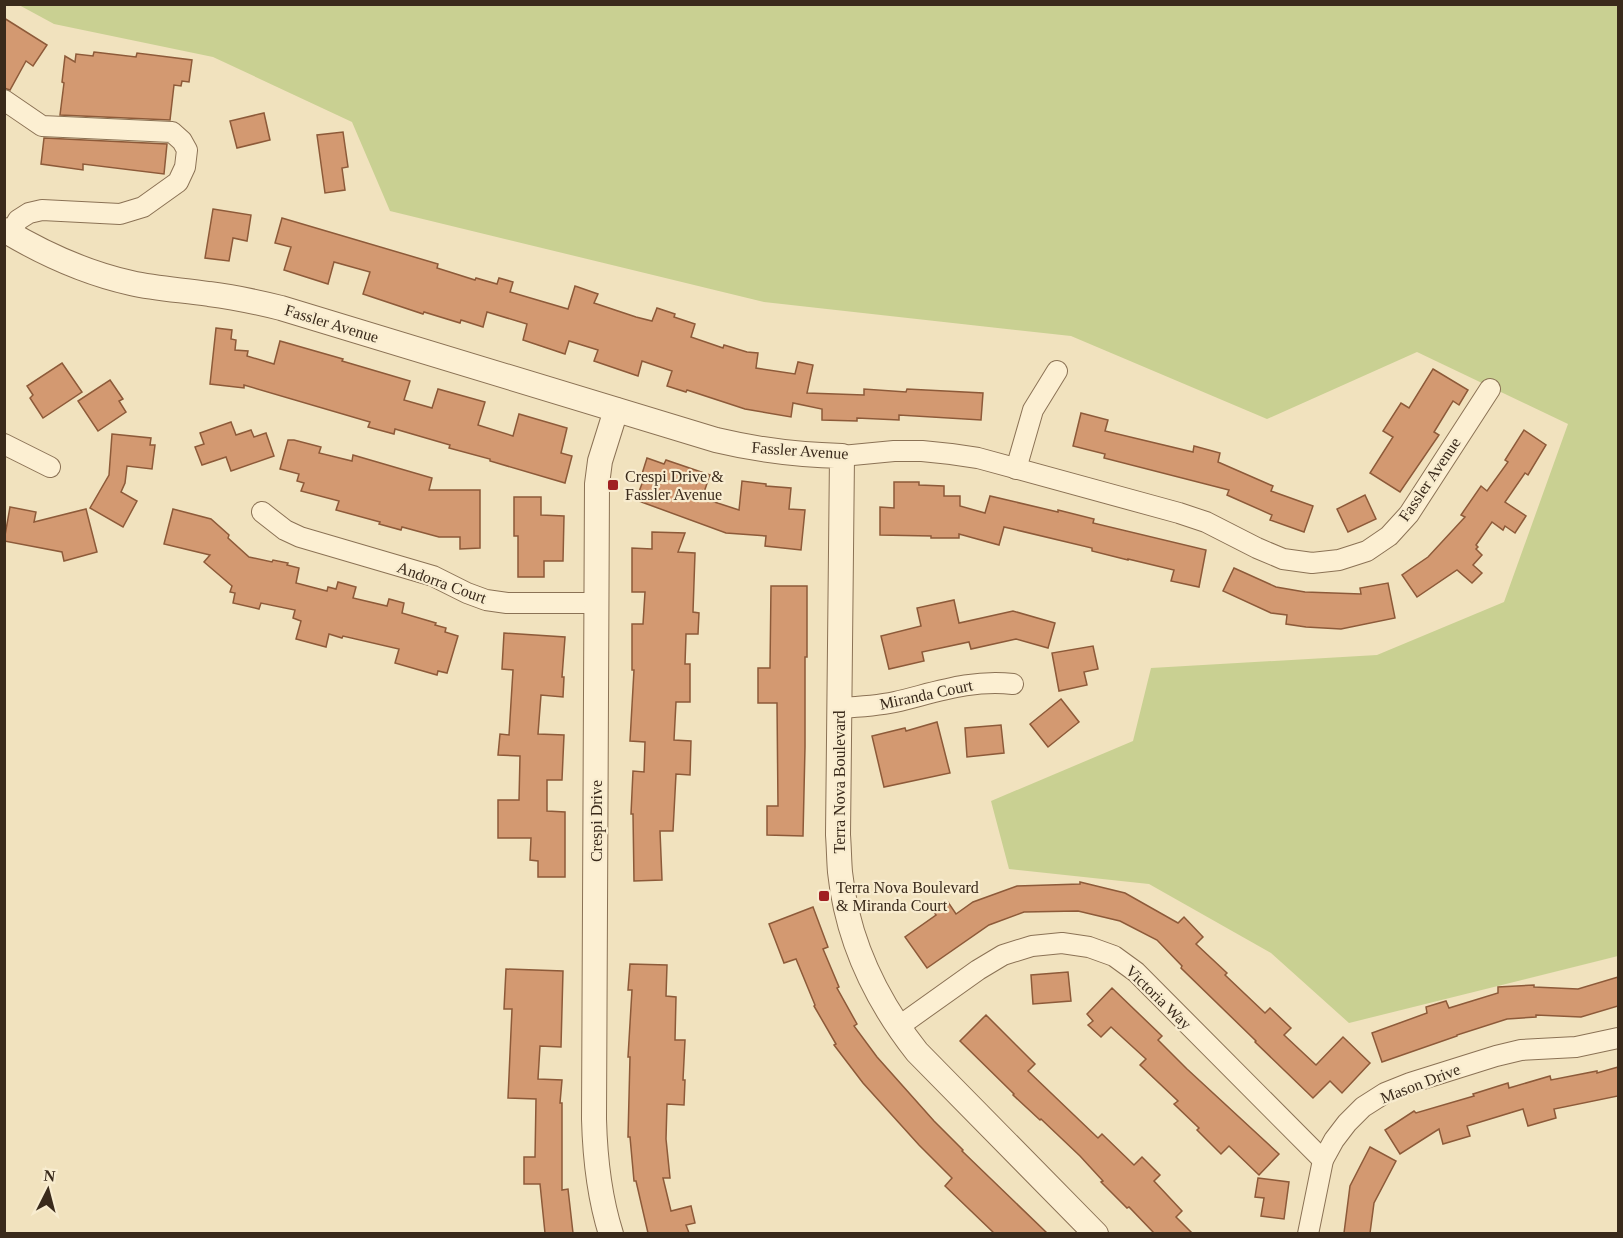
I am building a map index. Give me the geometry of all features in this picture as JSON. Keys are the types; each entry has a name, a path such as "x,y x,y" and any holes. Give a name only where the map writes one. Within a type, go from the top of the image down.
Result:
{"street":[{"path":"4,100 42,126 172,132 182,141 187,150 185,168 178,182 143,207 120,214 42,210 29,213 18,220 8,232"},
{"name":"Fassler Avenue","path":"8,232 23,242 94,274 132,284 244,299 281,308 716,440 751,448 793,453 842,456 922,451 978,458 1188,516 1206,522 1282,559 1312,563 1339,560 1367,551 1389,536 1409,514 1490,389"},
{"path":"1016,469 1034,410 1057,371"},
{"name":"Crespi Drive","path":"611,1233 604,1213 598,1182 594,1119 597,484 600,461 616,410"},
{"path":"4,444 50,467"},
{"name":"Terra Nova Boulevard","path":"842,456 838,835 844,900 854,940 880,999 898,1028 917,1052 1096,1233"},
{"name":"Andorra Court","path":"262,512 285,530 300,537 433,576 486,600 507,603 597,603"},
{"name":"Miranda Court","path":"839,708 893,702 963,685 997,682 1012,684"},
{"name":"Victoria Way","path":"898,1028 1002,955 1032,946 1062,943 1089,947 1114,956 1136,972 1323,1160"},
{"name":"Mason Drive","path":"1308,1233 1323,1160 1334,1140 1363,1107 1385,1093 1401,1086 1521,1050 1576,1047 1618,1038"}],"green space":[{"path":"19,5 1618,5 1618,956 1349,1023 1271,953 1149,884 1009,869 991,801 1133,741 1151,668 1377,655 1504,602 1568,424 1417,352 1267,419 1071,336 764,302 390,211 352,122 213,57 54,24"}],"building":[{"path":"4,18 47,45 33,66 26,61 10,90 4,88"},
{"path":"94,52 136,57 137,53 192,60 189,82 182,81 181,86 174,85 170,120 60,115 65,56 75,62 76,54 93,56"},
{"path":"264,113 270,140 237,148 230,121"},
{"path":"343,132 348,167 342,168 345,190 325,193 317,135"},
{"path":"44,138 167,144 164,174 83,164 83,170 41,164"},
{"path":"213,209 251,215 247,241 233,238 229,261 205,258"},
{"path":"282,218 438,264 437,268 475,280 476,278 497,284 499,278 513,282 510,292 568,309 575,286 598,294 594,303 636,317 652,321 657,308 675,314 674,317 695,324 691,337 723,348 724,345 758,353 756,368 795,374 798,362 813,365 807,393 864,395 864,389 906,392 907,389 983,393 981,420 899,415 899,420 857,418 857,421 822,420 822,409 793,403 791,417 745,409 687,390 686,392 667,386 672,371 642,361 638,376 594,361 598,350 569,341 565,354 523,340 527,324 487,312 483,327 461,320 460,323 424,312 423,314 363,294 370,272 334,262 328,284 284,270 291,247 275,243"},
{"path":"216,328 232,330 231,339 236,340 235,350 248,351 247,356 274,364 280,341 410,381 404,400 432,408 438,389 485,402 478,425 513,436 519,414 567,428 561,453 572,456 565,483 395,429 394,434 368,427 370,422 244,385 244,388 210,384"},
{"path":"62,363 82,392 43,418 30,398 33,395 27,386"},
{"path":"1433,369 1468,390 1459,405 1453,401 1434,432 1439,435 1400,492 1370,473 1393,437 1383,431 1401,403 1409,408"},
{"path":"110,380 123,399 119,401 126,412 98,431 78,401"},
{"path":"1081,413 1108,420 1105,431 1193,452 1194,446 1220,453 1218,462 1273,486 1271,491 1313,506 1304,532 1270,520 1272,515 1227,495 1229,490 1104,458 1105,454 1073,446"},
{"path":"231,422 236,435 251,430 254,437 266,433 274,456 231,471 226,457 202,465 195,447 204,444 200,433"},
{"path":"1524,430 1546,445 1528,475 1525,473 1505,502 1526,516 1515,533 1505,526 1503,530 1492,522 1476,545 1478,547 1476,549 1482,555 1473,565 1482,573 1472,583 1457,570 1417,597 1402,575 1428,557 1465,517 1461,515 1481,486 1487,491 1508,462 1505,460"},
{"path":"112,434 151,438 150,445 155,445 152,469 127,466 125,483 121,492 137,501 123,527 90,508 109,475"},
{"path":"288,440 321,447 319,453 352,461 353,455 432,478 429,490 480,490 480,548 460,549 460,537 439,537 402,527 401,530 379,524 380,522 336,510 339,501 301,491 304,483 297,481 299,474 280,469"},
{"path":"647,458 664,464 666,460 710,475 702,498 739,510 742,481 791,488 789,509 805,510 801,550 765,546 766,536 726,533 636,500 644,478 641,477"},
{"path":"894,482 919,482 919,485 944,486 944,496 960,496 960,506 985,513 990,496 1094,519 1093,523 1206,550 1199,587 1171,581 1174,570 1004,527 999,545 959,534 959,538 880,535 880,507 894,508"},
{"path":"1365,495 1376,519 1348,532 1337,509"},
{"path":"514,497 541,497 541,515 564,516 563,561 544,561 544,577 518,577 518,536 514,536"},
{"path":"10,507 36,512 34,522 86,509 97,552 64,561 62,552 4,541"},
{"path":"173,509 211,519 249,557 288,563 287,565 299,568 296,583 327,591 328,587 336,589 338,582 356,587 353,598 387,606 389,599 404,603 402,613 446,628 445,632 458,636 447,673 438,671 437,675 395,663 399,649 343,636 342,638 329,634 326,647 296,639 301,621 293,618 295,610 261,603 259,609 233,603 235,593 230,592 232,586 204,562 210,555 164,544"},
{"path":"652,532 685,533 678,552 695,553 693,612 699,613 698,634 686,634 685,664 690,664 690,702 676,702 674,740 691,741 690,775 676,774 673,831 660,831 662,880 634,881 633,814 631,814 633,771 644,772 645,742 630,741 634,670 632,670 632,624 643,624 645,592 632,592 632,548 652,549"},
{"path":"1234,568 1276,587 1305,592 1361,594 1360,588 1388,583 1395,618 1341,629 1286,624 1287,615 1271,613 1223,591"},
{"path":"771,586 807,586 803,836 767,835 767,806 778,806 777,703 758,703 758,668 770,668"},
{"path":"954,600 959,623 1013,611 1055,623 1048,648 1016,639 971,649 969,642 922,652 924,661 889,669 881,636 921,626 917,608"},
{"path":"504,633 565,637 563,697 541,695 538,734 564,735 562,780 547,780 547,811 565,812 565,877 538,877 538,861 530,860 531,838 498,838 498,800 519,800 520,756 498,755 500,734 509,735 513,670 502,669"},
{"path":"1093,646 1098,669 1084,672 1087,685 1059,691 1052,653"},
{"path":"1061,699 1079,722 1048,747 1030,724"},
{"path":"937,722 950,773 884,787 872,736 905,728 906,731"},
{"path":"1001,725 1004,753 967,757 965,728"},
{"path":"1080,882 1125,893 1178,923 1184,917 1203,937 1196,944 1265,1013 1270,1008 1291,1028 1284,1035 1316,1065 1343,1037 1370,1063 1342,1093 1330,1081 1313,1098 1181,968 1182,966 1157,940 1120,921 1078,911 1024,912 989,925 927,968 905,937 936,915 934,912 948,902 956,914 973,902 1017,886 1080,884"},
{"path":"813,907 828,947 823,949 839,987 837,988 857,1024 854,1026 877,1057 934,1121 1047,1233 994,1233 945,1186 952,1178 863,1083 834,1045 836,1044 814,1006 796,959 784,963 769,924"},
{"path":"630,964 667,965 666,996 676,997 675,1040 685,1040 684,1105 667,1104 666,1139 670,1178 663,1178 671,1211 691,1206 695,1223 686,1225 689,1233 648,1233 636,1181 634,1181 630,1137 628,1137 630,1057 628,1057 632,990 628,990"},
{"path":"506,969 563,971 561,1047 540,1046 538,1079 562,1080 560,1103 562,1103 562,1190 568,1189 573,1233 545,1233 540,1184 524,1184 524,1157 535,1157 536,1099 508,1098 512,1009 504,1009"},
{"path":"1068,972 1071,1001 1033,1004 1031,975"},
{"path":"1618,977 1618,1006 1581,1017 1536,1015 1536,1017 1507,1019 1382,1062 1372,1033 1427,1013 1426,1007 1446,1001 1449,1008 1498,993 1498,987 1534,985 1534,987 1578,989"},
{"path":"1112,988 1162,1036 1158,1040 1187,1069 1279,1154 1259,1175 1229,1146 1221,1154 1197,1130 1199,1128 1174,1104 1178,1101 1140,1065 1146,1059 1111,1027 1101,1037 1088,1025 1093,1021 1087,1014"},
{"path":"986,1015 1035,1064 1028,1071 1098,1138 1102,1134 1134,1165 1142,1157 1160,1175 1154,1181 1182,1211 1176,1217 1192,1233 1154,1233 1101,1182 1103,1181 1080,1156 1013,1095 960,1041"},
{"path":"1618,1067 1618,1096 1554,1109 1556,1118 1528,1126 1523,1109 1467,1126 1470,1136 1443,1144 1439,1129 1400,1154 1385,1130 1414,1111 1416,1113 1474,1096 1473,1094 1508,1083 1509,1088 1550,1076 1551,1080 1597,1071 1597,1073"},
{"path":"1370,1147 1396,1161 1374,1203 1370,1233 1344,1233 1350,1186"},
{"path":"1258,1178 1289,1182 1284,1219 1261,1216 1264,1198 1255,1197"}],"place":[{"name":"Crespi Drive & Fassler Avenue","path":"613,485"},
{"name":"Terra Nova Boulevard & Miranda Court","path":"824,896"}]}
